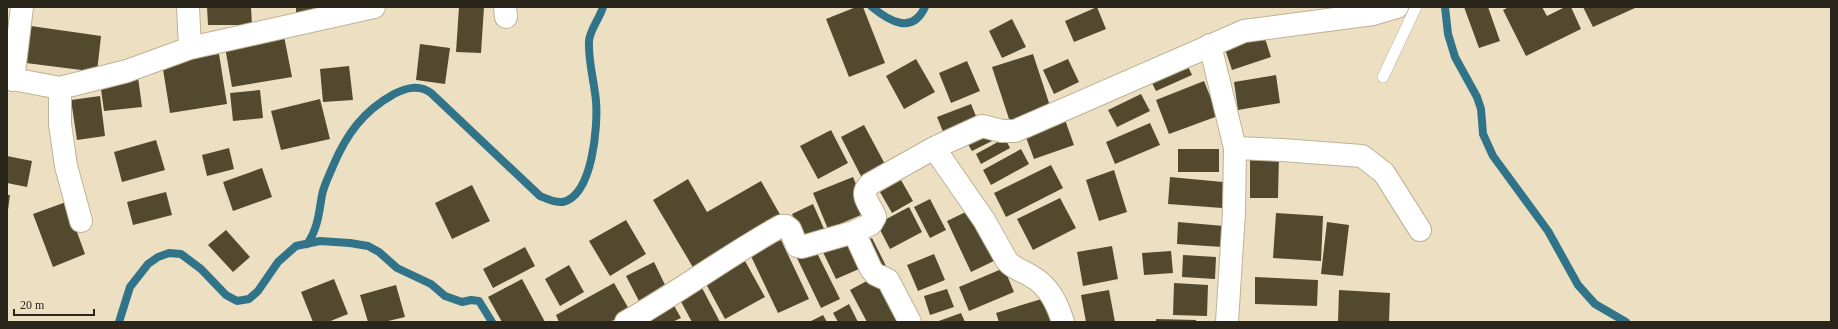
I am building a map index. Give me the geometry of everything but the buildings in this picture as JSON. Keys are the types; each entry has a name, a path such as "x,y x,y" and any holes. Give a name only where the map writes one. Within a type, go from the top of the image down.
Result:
{"street":[{"path":"22,7 10,79 60,88 127,71 190,48 369,8"},
{"path":"188,7 190,48"},
{"path":"626,322 667,299 745,246 781,226 786,226 790,229 798,246 802,247 854,232 871,224 875,217 864,194 865,189 870,184 934,148 982,126 1002,131 1015,131 1244,31 1374,14 1396,7"},
{"path":"1210,45 1235,148 1234,212 1227,322"},
{"path":"60,88 60,124 66,166 81,221"},
{"path":"934,148 984,220 1007,261 1012,267 1032,276 1046,288 1058,305 1063,322"},
{"path":"1235,148 1362,156 1384,173 1420,230"},
{"path":"854,232 871,269 875,274 888,280 910,322"}],"lane":[{"path":"1383,78 1416,7"}],"waterway":[{"path":"307,244 316,226 325,184 338,155 350,134 373,108 394,94 412,88 426,90 431,93 540,196 557,202 563,202 573,197 581,187 592,158 596,126 596,101 590,63 589,41 591,32 603,7"},
{"path":"872,7 886,17 900,23 914,21 920,16 925,7"},
{"path":"1445,7 1448,34 1455,57 1477,97 1481,109 1483,134 1493,156 1548,231 1578,285 1595,304 1626,322"},
{"path":"119,322 130,287 148,264 158,257 169,253 181,254 201,269 226,295 237,301 249,299 258,291 278,262 296,246 320,241 368,246 379,252 397,268 431,284 445,296 462,302 471,300 479,301 492,322"}]}
